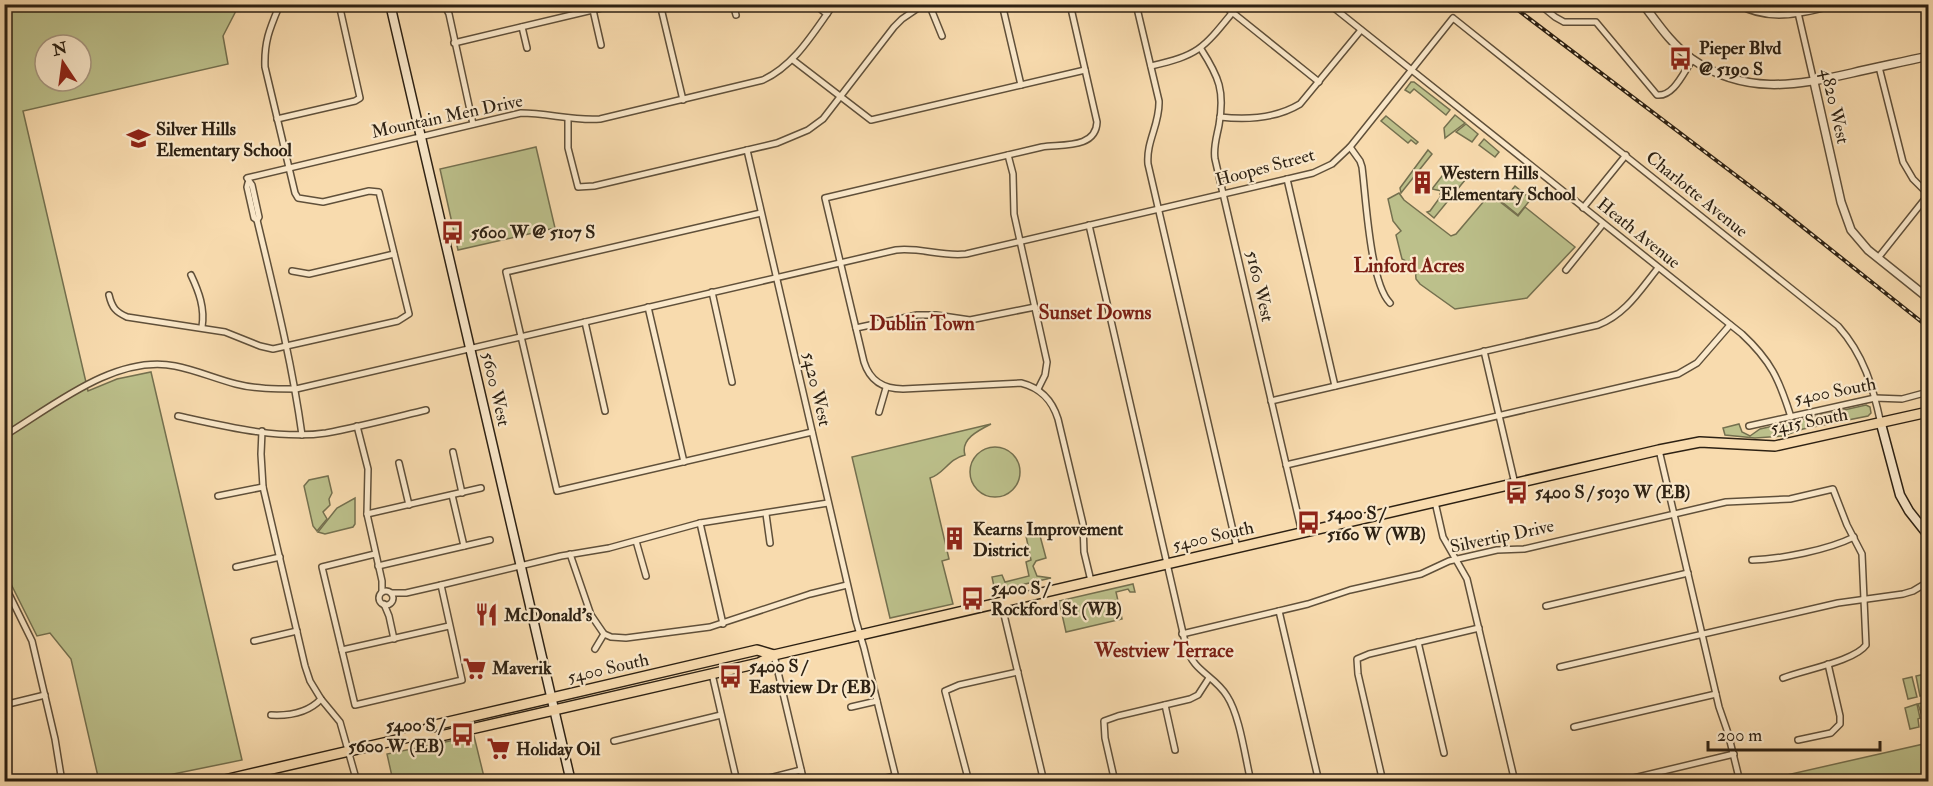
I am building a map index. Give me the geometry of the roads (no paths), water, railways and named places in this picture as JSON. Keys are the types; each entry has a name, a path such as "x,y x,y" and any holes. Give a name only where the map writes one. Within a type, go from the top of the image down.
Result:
{"main road":[{"name":"5600 West","path":"390,4 571,782"},
{"name":"5415 South","path":"1659,450 1700,442 1775,446 1929,412"},
{"path":"1881,424 1900,495 1909,511 1929,536"},
{"name":"5400 South","path":"418,735 432,738 712,674 759,663 774,655 1659,450"},
{"name":"5400 South","path":"216,782 418,735 431,726 757,650 774,655"}],"street":[{"path":"109,296 116,312 127,317 202,327 225,332 266,347 287,347 398,321 409,314 379,192 369,191 323,202 298,198 295,193 265,67 264,50 267,34 280,4"},
{"path":"277,119 360,98 339,4"},
{"path":"444,4 473,124"},
{"path":"454,43 618,4"},
{"path":"660,4 683,100"},
{"path":"734,4 736,15"},
{"path":"814,4 827,14"},
{"name":"Mountain Men Drive","path":"287,347 257,220 254,218 247,187 248,180 288,167 521,113 600,119 763,80 776,74 792,60 834,4"},
{"path":"568,118 568,148 578,187 594,186 777,143 808,130 823,119 894,27 924,4"},
{"path":"929,4 942,36"},
{"path":"1002,4 1021,85"},
{"path":"1070,4 1097,122 1094,135 1074,144 1051,146 1008,155 825,198 866,370 875,382 886,388 903,389 1021,383 1038,389 1053,406 1083,524 1084,552 1091,581"},
{"path":"1136,4 1159,109 1147,156 1157,209 1237,548"},
{"path":"1222,4 1319,82"},
{"name":"Heath Avenue","path":"1329,4 1752,344 1774,370 1784,392 1791,417"},
{"path":"1539,4 1564,22 1596,22 1654,93 1662,95 1671,90 1692,59"},
{"path":"1643,4 1669,38 1692,59 1743,82 1786,86 1814,82 1929,56"},
{"path":"1738,4 1755,12 1770,15 1798,14 1840,4"},
{"name":"4820 West","path":"1796,4 1845,214 1856,237 1878,258 1929,298"},
{"path":"593,10 601,45"},
{"path":"1151,66 1182,58 1201,49 1232,13"},
{"name":"Hoopes Street","path":"4,436 69,394 107,376 130,369 155,365 174,366 239,385 296,389 840,263 906,249 957,255 1321,170 1350,147 1453,18"},
{"name":"Charlotte Avenue","path":"1453,18 1838,326 1862,358 1881,424"},
{"path":"522,27 527,48"},
{"path":"1220,117 1254,118 1289,110 1300,104 1361,30"},
{"name":"5160 West","path":"1201,49 1221,85 1220,117 1214,153 1302,533"},
{"path":"792,60 871,120 1085,70"},
{"path":"1878,258 1929,194 1913,179 1903,162 1879,67"},
{"path":"1350,147 1362,167 1374,256 1381,291 1389,303"},
{"name":"5420 West","path":"747,150 828,503 896,779"},
{"path":"1008,155 1013,174 1014,214 1047,362 1045,375 1038,389"},
{"path":"1583,208 1626,155"},
{"path":"1287,179 1335,386"},
{"path":"761,213 506,272 557,491 812,432"},
{"path":"1566,270 1603,224"},
{"path":"1089,225 1182,634 1192,662 1225,692 1230,701 1251,782"},
{"path":"292,272 309,274 394,254"},
{"path":"1271,401 1590,327 1606,321 1628,305 1658,268"},
{"path":"191,274 202,300 204,314 202,327"},
{"path":"712,292 732,382"},
{"path":"648,307 684,462"},
{"path":"856,328 917,315 970,320 1035,307"},
{"path":"585,322 605,411"},
{"path":"1286,465 1678,374 1697,363 1730,325"},
{"path":"287,347 296,389 302,435"},
{"path":"1484,351 1515,484"},
{"path":"879,412 886,388"},
{"name":"5400 South","path":"1749,426 1875,398 1902,399 1929,392"},
{"path":"178,416 218,425 302,435 325,433 426,410"},
{"path":"357,426 368,469 368,514 375,554 388,597 394,639"},
{"path":"262,431 261,454 264,487 310,681 340,722 357,782"},
{"path":"1659,450 1716,694 1740,782"},
{"path":"453,452 462,493"},
{"path":"399,463 409,505"},
{"path":"218,496 264,487"},
{"path":"368,514 481,488"},
{"name":"Silvertip Drive","path":"1182,634 1421,573 1457,559 1497,550 1524,549 1726,502 1790,499 1833,489 1844,519 1854,537"},
{"path":"452,495 464,546"},
{"path":"1434,502 1443,537 1467,579 1515,782"},
{"path":"388,597 570,554 609,549 700,523 828,503"},
{"path":"766,514 770,543"},
{"path":"700,523 723,624"},
{"path":"1752,560 1774,559 1843,543 1854,537 1860,548 1863,560 1866,645 1850,657 1783,678"},
{"path":"378,566 490,540"},
{"path":"636,541 646,576"},
{"path":"375,554 322,567 355,705 462,680 441,585"},
{"path":"570,554 591,615 604,633 611,637 626,638 695,630 723,624 810,594 848,585"},
{"path":"236,567 280,557"},
{"path":"1546,606 1688,573"},
{"path":"1560,667 1863,599 1913,591 1929,582"},
{"path":"4,584 28,631 56,739 62,782"},
{"path":"1001,602 1044,782"},
{"path":"1279,611 1319,782"},
{"path":"342,651 449,626"},
{"path":"1383,782 1358,674 1357,659 1369,654 1479,628"},
{"path":"254,640 297,631"},
{"path":"595,649 604,633"},
{"path":"1418,642 1444,753"},
{"path":"774,655 804,782"},
{"path":"1798,740 1831,732 1840,724 1828,664"},
{"path":"969,782 945,691 959,685 1018,672"},
{"path":"712,674 737,782"},
{"path":"1115,782 1105,738 1104,722 1118,716 1190,699 1198,695 1209,678"},
{"path":"1574,727 1716,694"},
{"path":"4,705 45,696"},
{"path":"271,715 295,714 307,710 321,699"},
{"path":"851,707 877,701"},
{"path":"1165,705 1175,750"},
{"path":"614,741 722,715"},
{"path":"1617,782 1734,754"},
{"path":"753,782 801,770"},
{"path":"869,782 896,779"}],"railway":[{"path":"1510,4 1775,205 1928,327"}],"place":[{"name":"Pieper Blvd @ 5190 S","path":"1681,58"},
{"name":"Silver Hills Elementary School","path":"138,139"},
{"name":"Western Hills Elementary School","path":"1422,183"},
{"name":"5600 W @ 5107 S","path":"453,232"},
{"name":"5400 S / 5030 W (EB)","path":"1517,492"},
{"name":"5400 S / 5160 W (WB)","path":"1309,523"},
{"name":"Kearns Improvement District","path":"955,539"},
{"name":"5400 S / Rockford St (WB)","path":"973,598"},
{"name":"McDonald's","path":"486,615"},
{"name":"Maverik","path":"474,668"},
{"name":"5400 S / Eastview Dr (EB)","path":"731,676"},
{"name":"5400 S / 5600 W (EB)","path":"462,735"},
{"name":"Holiday Oil","path":"498,749"}],"district":[{"name":"Linford Acres","path":"1409,265"},
{"name":"Sunset Downs","path":"1095,312"},
{"name":"Dublin Town","path":"922,323"},
{"name":"Westview Terrace","path":"1164,650"}]}
